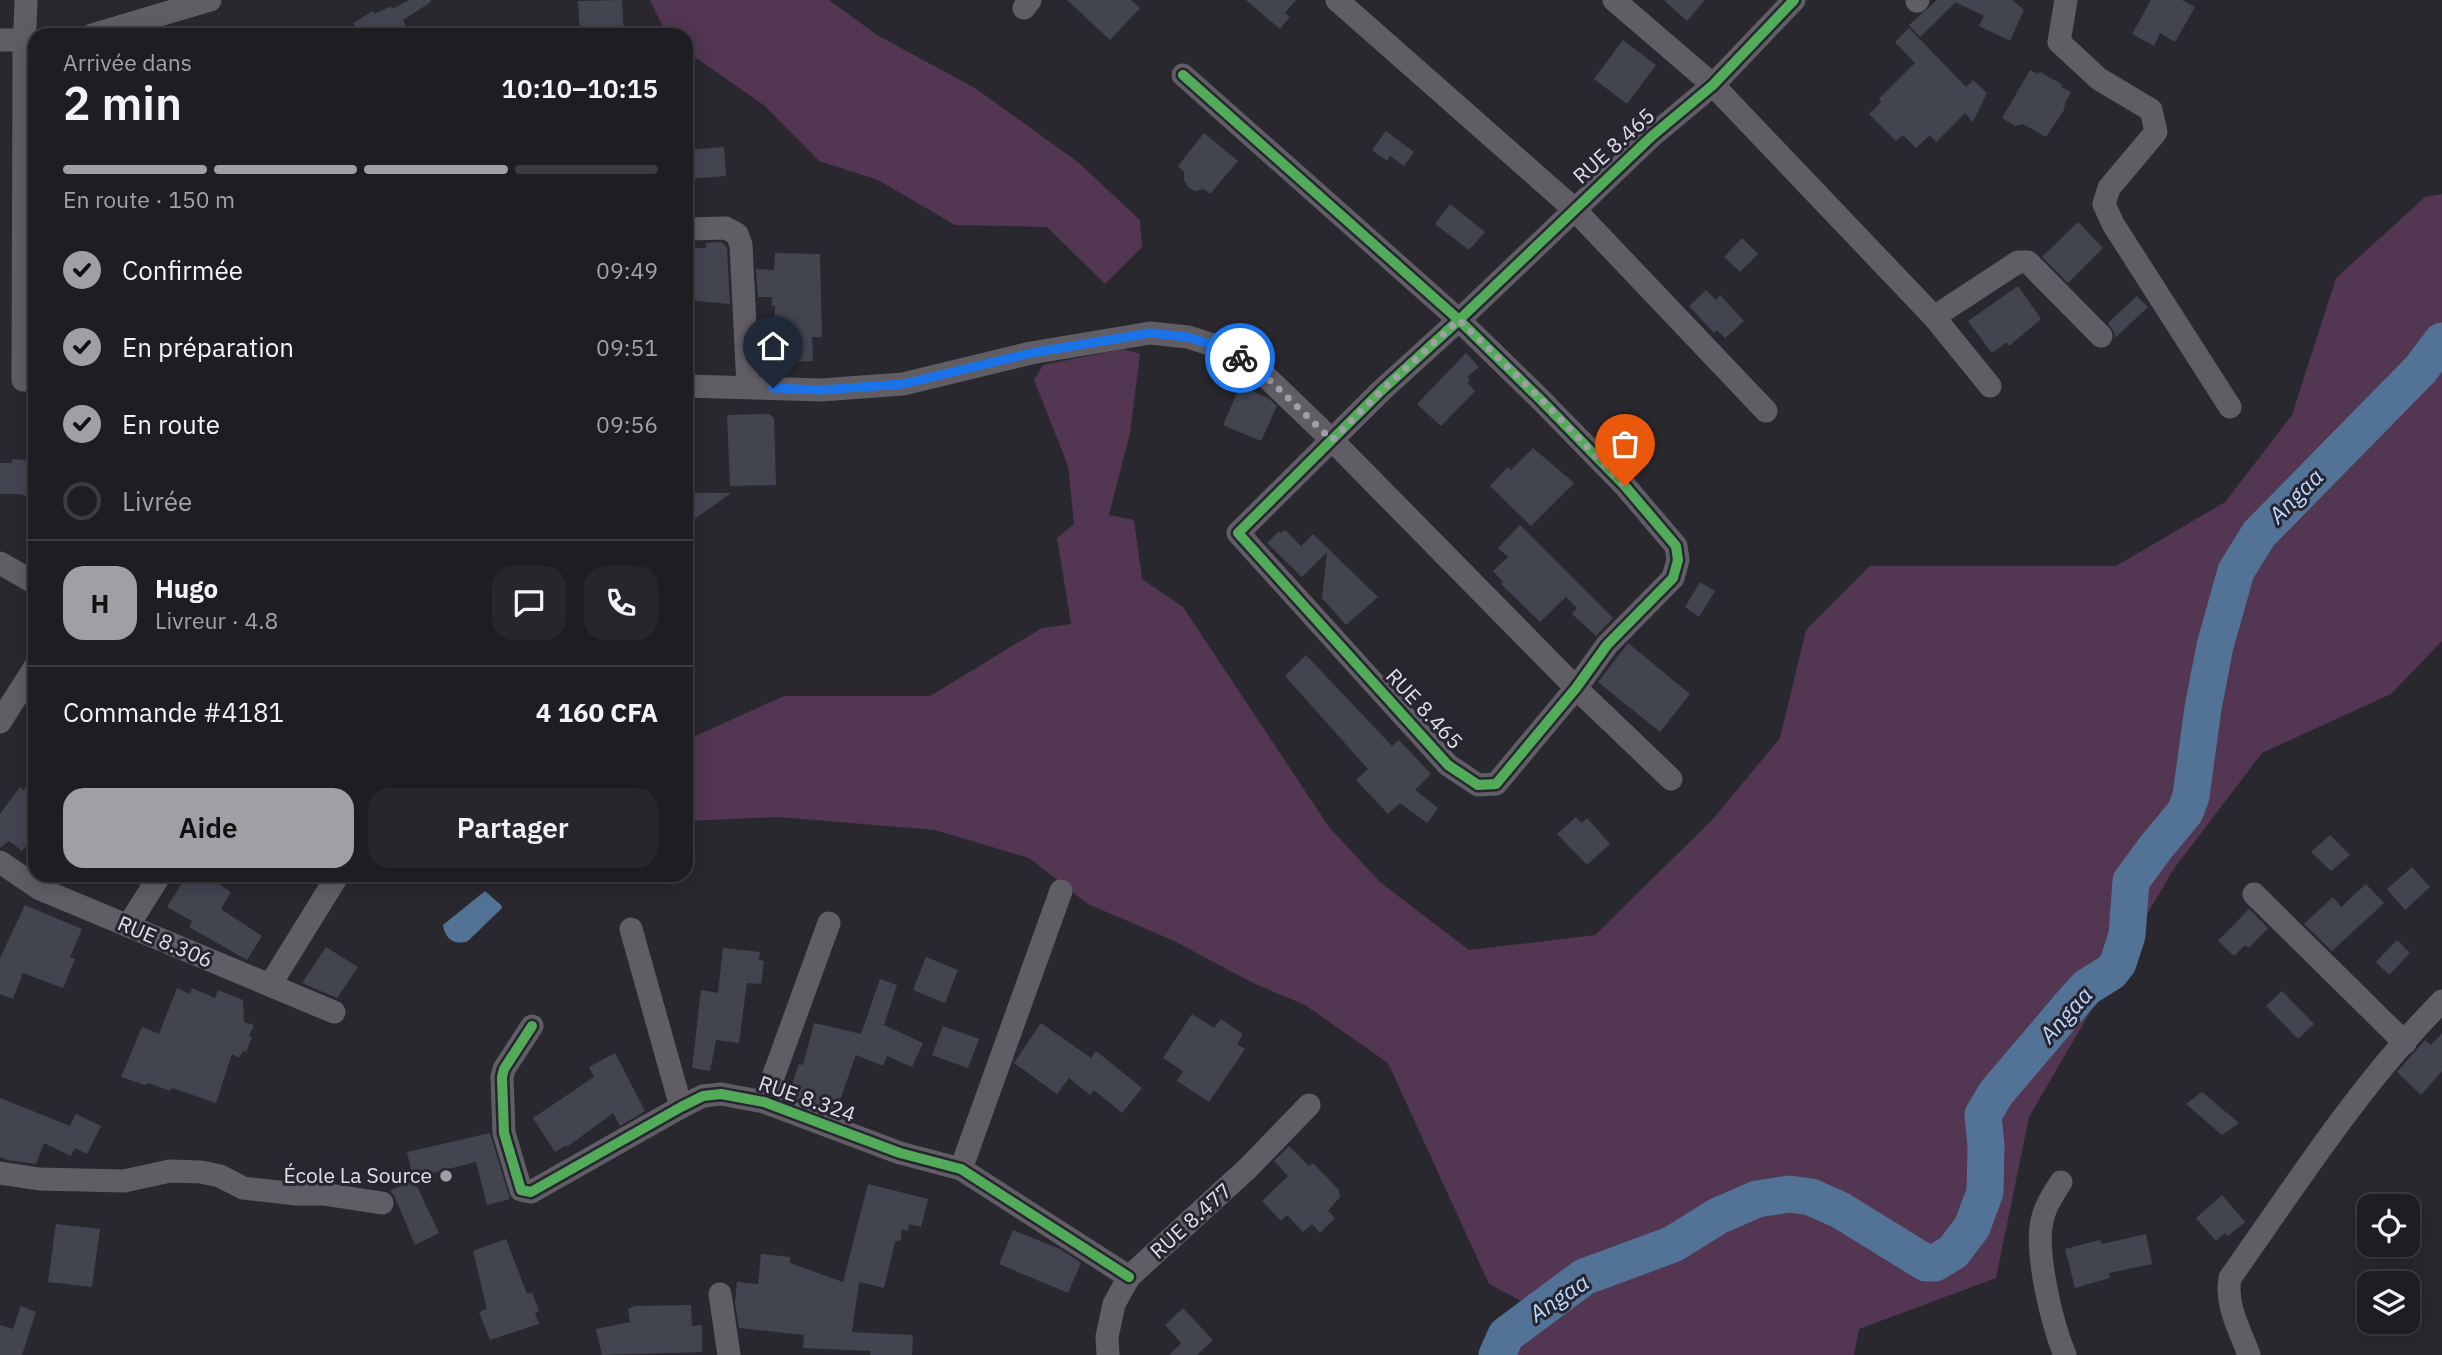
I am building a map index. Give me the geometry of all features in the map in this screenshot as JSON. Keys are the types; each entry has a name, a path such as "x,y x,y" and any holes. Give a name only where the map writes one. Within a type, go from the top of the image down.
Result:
{"street":[{"path":"0,40 28,49 26,0"},
{"path":"115,28 209,0"},
{"path":"1337,0 1574,209 1766,411"},
{"path":"1614,0 1713,85 1934,317 1990,386"},
{"name":"RUE 8.465","path":"1459,320 1540,398 1625,486 1676,546 1678,560 1673,578 1607,645 1577,688 1496,784 1478,785 1448,765 1238,533 1382,390 1652,136 1713,85 1794,0"},
{"path":"2066,0 2059,42 2099,79 2151,110 2155,132 2109,188 2104,204 2113,224 2230,407"},
{"path":"1183,75 1459,320"},
{"path":"693,229 726,228 737,234 741,245 748,387"},
{"path":"19,380 28,250"},
{"path":"1934,317 2018,262 2028,262 2101,337"},
{"path":"693,386 821,390 903,384 1031,353 1150,333 1188,337 1222,348 1258,369 1332,440 1577,688 1671,779"},
{"path":"0,563 28,579"},
{"path":"0,722 28,678"},
{"name":"RUE 8.306","path":"0,862 28,881"},
{"name":"RUE 8.306","path":"30,882 40,889 334,1012"},
{"path":"128,926 156,882"},
{"path":"270,985 334,882"},
{"path":"961,1169 1060,891"},
{"path":"2254,894 2404,1043"},
{"path":"764,1102 829,923"},
{"path":"631,929 681,1107"},
{"path":"2249,1355 2229,1303 2230,1278 2319,1148 2377,1073 2442,1001"},
{"name":"RUE 8.324","path":"532,1026 504,1069 502,1077 504,1133 521,1190 531,1192 681,1107 703,1096 721,1094 764,1102 900,1153 961,1169 1129,1277"},
{"name":"RUE 8.477","path":"1108,1355 1107,1337 1114,1304 1129,1277 1248,1168 1309,1105"},
{"path":"0,1173 39,1179 124,1181 170,1171 201,1172 220,1176 243,1188 323,1194 382,1203"},
{"path":"2062,1182 2048,1201 2042,1223 2040,1248 2047,1291 2065,1355"},
{"path":"720,1294 729,1355"}],"shaded area":[{"path":"650,0 829,0 877,35 975,88 1079,163 1140,220 1142,247 1105,284 1047,227 955,225 878,180 819,161 765,106 693,56 693,28 664,28"},
{"path":"2442,194 2442,641 2391,694 2262,753 2173,870 2029,1117 1996,1278 1859,1329 1854,1355 1497,1355 1506,1335 1540,1311 1489,1284 1388,1063 1305,1005 1253,983 1172,940 1088,904 1029,858 935,830 778,817 693,821 693,737 784,696 930,696 1042,628 1071,624 1057,538 1074,524 1068,466 1034,380 1043,365 1123,349 1140,354 1130,433 1109,515 1134,520 1142,579 1183,607 1329,827 1381,883 1469,950 1595,935 1713,819 1780,738 1806,630 1870,566 2116,566 2225,502 2292,415 2336,278 2425,197"}],"water":[{"path":"485,891 502,908 468,941 459,943 451,940 443,925"}],"building":[{"path":"409,0 431,2 403,20 407,28 356,28 353,23 373,11 375,14 391,6 392,9"},
{"path":"622,0 624,28 580,28 578,1"},
{"path":"1067,0 1131,0 1140,8 1110,40"},
{"path":"1246,0 1296,0 1285,13 1290,17 1280,29"},
{"path":"1664,0 1705,0 1687,21"},
{"path":"1937,0 2012,0 2024,10 2010,41 1979,26 1984,16 1953,1 1955,3 1920,37 1909,25"},
{"path":"2151,0 2182,0 2195,7 2175,42 2160,33 2154,46 2132,34"},
{"path":"1909,28 1966,87 1973,80 1987,93 1973,122 1965,113 1936,142 1930,135 1916,148 1903,135 1896,141 1869,114 1881,102 1879,99 1915,63 1895,42"},
{"path":"1623,40 1656,65 1627,104 1594,79"},
{"path":"2030,70 2038,74 2040,72 2071,92 2064,110 2046,137 2023,124 2015,126 2002,118"},
{"path":"1386,131 1414,152 1404,166 1390,156 1387,161 1372,150"},
{"path":"1204,133 1238,161 1210,194 1204,189 1196,191 1189,188 1184,180 1184,172 1178,166"},
{"path":"724,147 726,176 693,179 693,149"},
{"path":"1450,204 1485,232 1469,250 1435,224"},
{"path":"2078,222 2103,248 2068,283 2042,257"},
{"path":"1742,238 1758,254 1740,272 1724,257"},
{"path":"722,242 727,248 730,304 693,301 693,248 706,248 706,243"},
{"path":"775,253 820,254 822,337 812,337 813,361 792,362 792,344 773,344 775,306 772,306 772,297 758,297 756,269 774,270"},
{"path":"2018,286 2041,319 2009,346 2007,342 1992,353 1968,321"},
{"path":"1706,290 1716,300 1720,295 1744,321 1725,338 1717,330 1714,333 1689,306"},
{"path":"2137,296 2148,307 2115,338 2108,323"},
{"path":"1466,353 1479,367 1467,377 1470,380 1467,383 1475,391 1441,426 1417,404"},
{"path":"1240,386 1268,398 1277,406 1261,441 1223,425"},
{"path":"769,414 774,418 776,485 730,486 727,415"},
{"path":"1533,448 1574,483 1531,526 1490,486 1508,467 1511,470"},
{"path":"12,459 28,460 28,496 0,494 0,463 12,463"},
{"path":"693,493 731,493 693,520"},
{"path":"1520,525 1613,618 1596,636 1572,614 1577,608 1566,597 1540,622 1501,584 1503,582 1493,571 1508,557 1498,548"},
{"path":"1285,530 1301,546 1313,534 1378,597 1346,625 1322,598 1327,552 1302,577 1267,543 1279,531 1281,533"},
{"path":"1700,582 1715,591 1699,617 1685,607"},
{"path":"1628,643 1690,694 1660,732 1598,682"},
{"path":"1306,655 1392,746 1399,740 1431,774 1415,790 1438,808 1427,823 1400,803 1388,814 1356,780 1368,769 1285,676"},
{"path":"28,783 28,843 22,851 9,841 0,848 0,814 20,787 24,790"},
{"path":"1576,817 1582,823 1587,818 1610,844 1587,865 1557,834"},
{"path":"2330,835 2350,855 2331,871 2311,852"},
{"path":"2412,867 2430,887 2405,910 2387,889"},
{"path":"183,882 220,882 219,884 231,892 221,909 262,936 247,960 189,927 192,921 167,907"},
{"path":"2366,884 2384,903 2332,951 2304,924 2333,897 2341,907"},
{"path":"25,905 82,929 70,957 75,959 63,988 23,973 13,999 0,994 0,958"},
{"path":"2249,909 2268,928 2249,948 2245,945 2234,956 2218,941"},
{"path":"2397,940 2410,953 2389,975 2376,962"},
{"path":"326,947 358,967 337,998 302,983"},
{"path":"723,948 760,952 759,960 764,961 761,984 747,983 739,1043 716,1040 710,1071 692,1068 701,990 718,993"},
{"path":"926,957 958,970 945,1003 913,990"},
{"path":"880,979 897,985 884,1025 923,1043 912,1067 887,1056 883,1066 856,1055 835,1114 788,1096 799,1064 803,1065 814,1023 861,1034"},
{"path":"177,988 190,994 192,988 215,998 218,990 243,1000 244,1022 254,1025 246,1052 243,1051 239,1058 232,1054 216,1103 172,1088 170,1091 121,1077 142,1027 159,1034"},
{"path":"2282,991 2314,1024 2298,1039 2266,1006"},
{"path":"1192,1014 1214,1028 1221,1019 1243,1034 1237,1044 1245,1049 1209,1102 1177,1081 1183,1071 1163,1058"},
{"path":"1041,1023 1091,1058 1096,1051 1142,1088 1122,1113 1094,1090 1090,1095 1069,1078 1057,1094 1014,1063"},
{"path":"943,1026 979,1039 968,1068 932,1055"},
{"path":"2442,1033 2442,1071 2421,1095 2397,1072 2425,1040 2431,1045"},
{"path":"615,1053 645,1111 620,1126 613,1113 567,1147 566,1145 555,1152 533,1118 594,1077 589,1067"},
{"path":"2202,1092 2239,1123 2222,1135 2186,1104"},
{"path":"0,1098 70,1126 76,1114 101,1126 87,1154 75,1148 71,1156 44,1143 36,1164 8,1160 0,1157"},
{"path":"490,1133 510,1199 487,1205 476,1162 413,1178 407,1152"},
{"path":"1289,1146 1309,1166 1313,1163 1339,1190 1340,1197 1328,1211 1335,1218 1320,1233 1312,1224 1303,1232 1287,1215 1281,1221 1262,1201 1288,1176 1274,1161"},
{"path":"414,1180 439,1233 415,1245 390,1191"},
{"path":"868,1184 928,1199 921,1227 909,1224 908,1231 902,1229 901,1240 895,1242 884,1288 859,1282 852,1332 913,1335 912,1355 870,1355 870,1351 803,1348 804,1335 739,1328 735,1303 737,1282 758,1284 761,1254 790,1257 790,1263 843,1282"},
{"path":"2222,1195 2245,1222 2228,1236 2225,1233 2216,1241 2196,1218"},
{"path":"56,1224 100,1229 92,1287 48,1282"},
{"path":"1013,1230 1060,1249 1081,1263 1068,1293 999,1264"},
{"path":"2146,1234 2152,1264 2109,1273 2110,1278 2075,1288 2065,1249 2100,1240 2102,1244"},
{"path":"506,1239 527,1294 532,1293 539,1311 535,1313 539,1324 490,1340 479,1312 487,1309 473,1251"},
{"path":"691,1305 692,1326 702,1325 702,1352 602,1355 596,1329 630,1322 628,1309 635,1306"},
{"path":"21,1306 36,1312 22,1355 0,1355 0,1325 13,1329"},
{"path":"1183,1308 1213,1340 1197,1355 1169,1355 1181,1343 1165,1325"}],"waterway":[{"name":"Angaa","path":"1497,1355 1506,1335 1584,1277 1673,1244 1718,1216 1757,1199 1789,1194 1811,1197 1840,1210 1926,1263 1935,1263 1953,1252 1972,1227 1985,1192 1986,1146 1983,1115 1996,1093 2075,1000 2087,987 2111,972 2118,963 2127,935 2131,881 2185,812 2191,796 2215,646 2236,571 2259,534 2420,370 2442,341"}],"cycle path":[{"path":"1183,75 1459,320 1625,486 1676,546 1678,560 1673,578 1607,645 1576,688 1496,784 1478,785 1448,765 1238,533 1382,390 1459,320 1652,136 1713,85 1794,0"},
{"path":"532,1026 504,1069 502,1077 504,1133 521,1190 531,1192 681,1107 703,1096 721,1094 764,1102 900,1153 961,1169 1129,1277"}],"way so far":[{"path":"1240,358 1258,369 1332,440 1459,320 1540,398 1625,486"}],"place":[{"name":"École La Source","path":"446,1176"}],"route":[{"path":"773,388 821,390 903,384 1031,353 1150,333 1188,337 1222,348 1240,358"}]}
